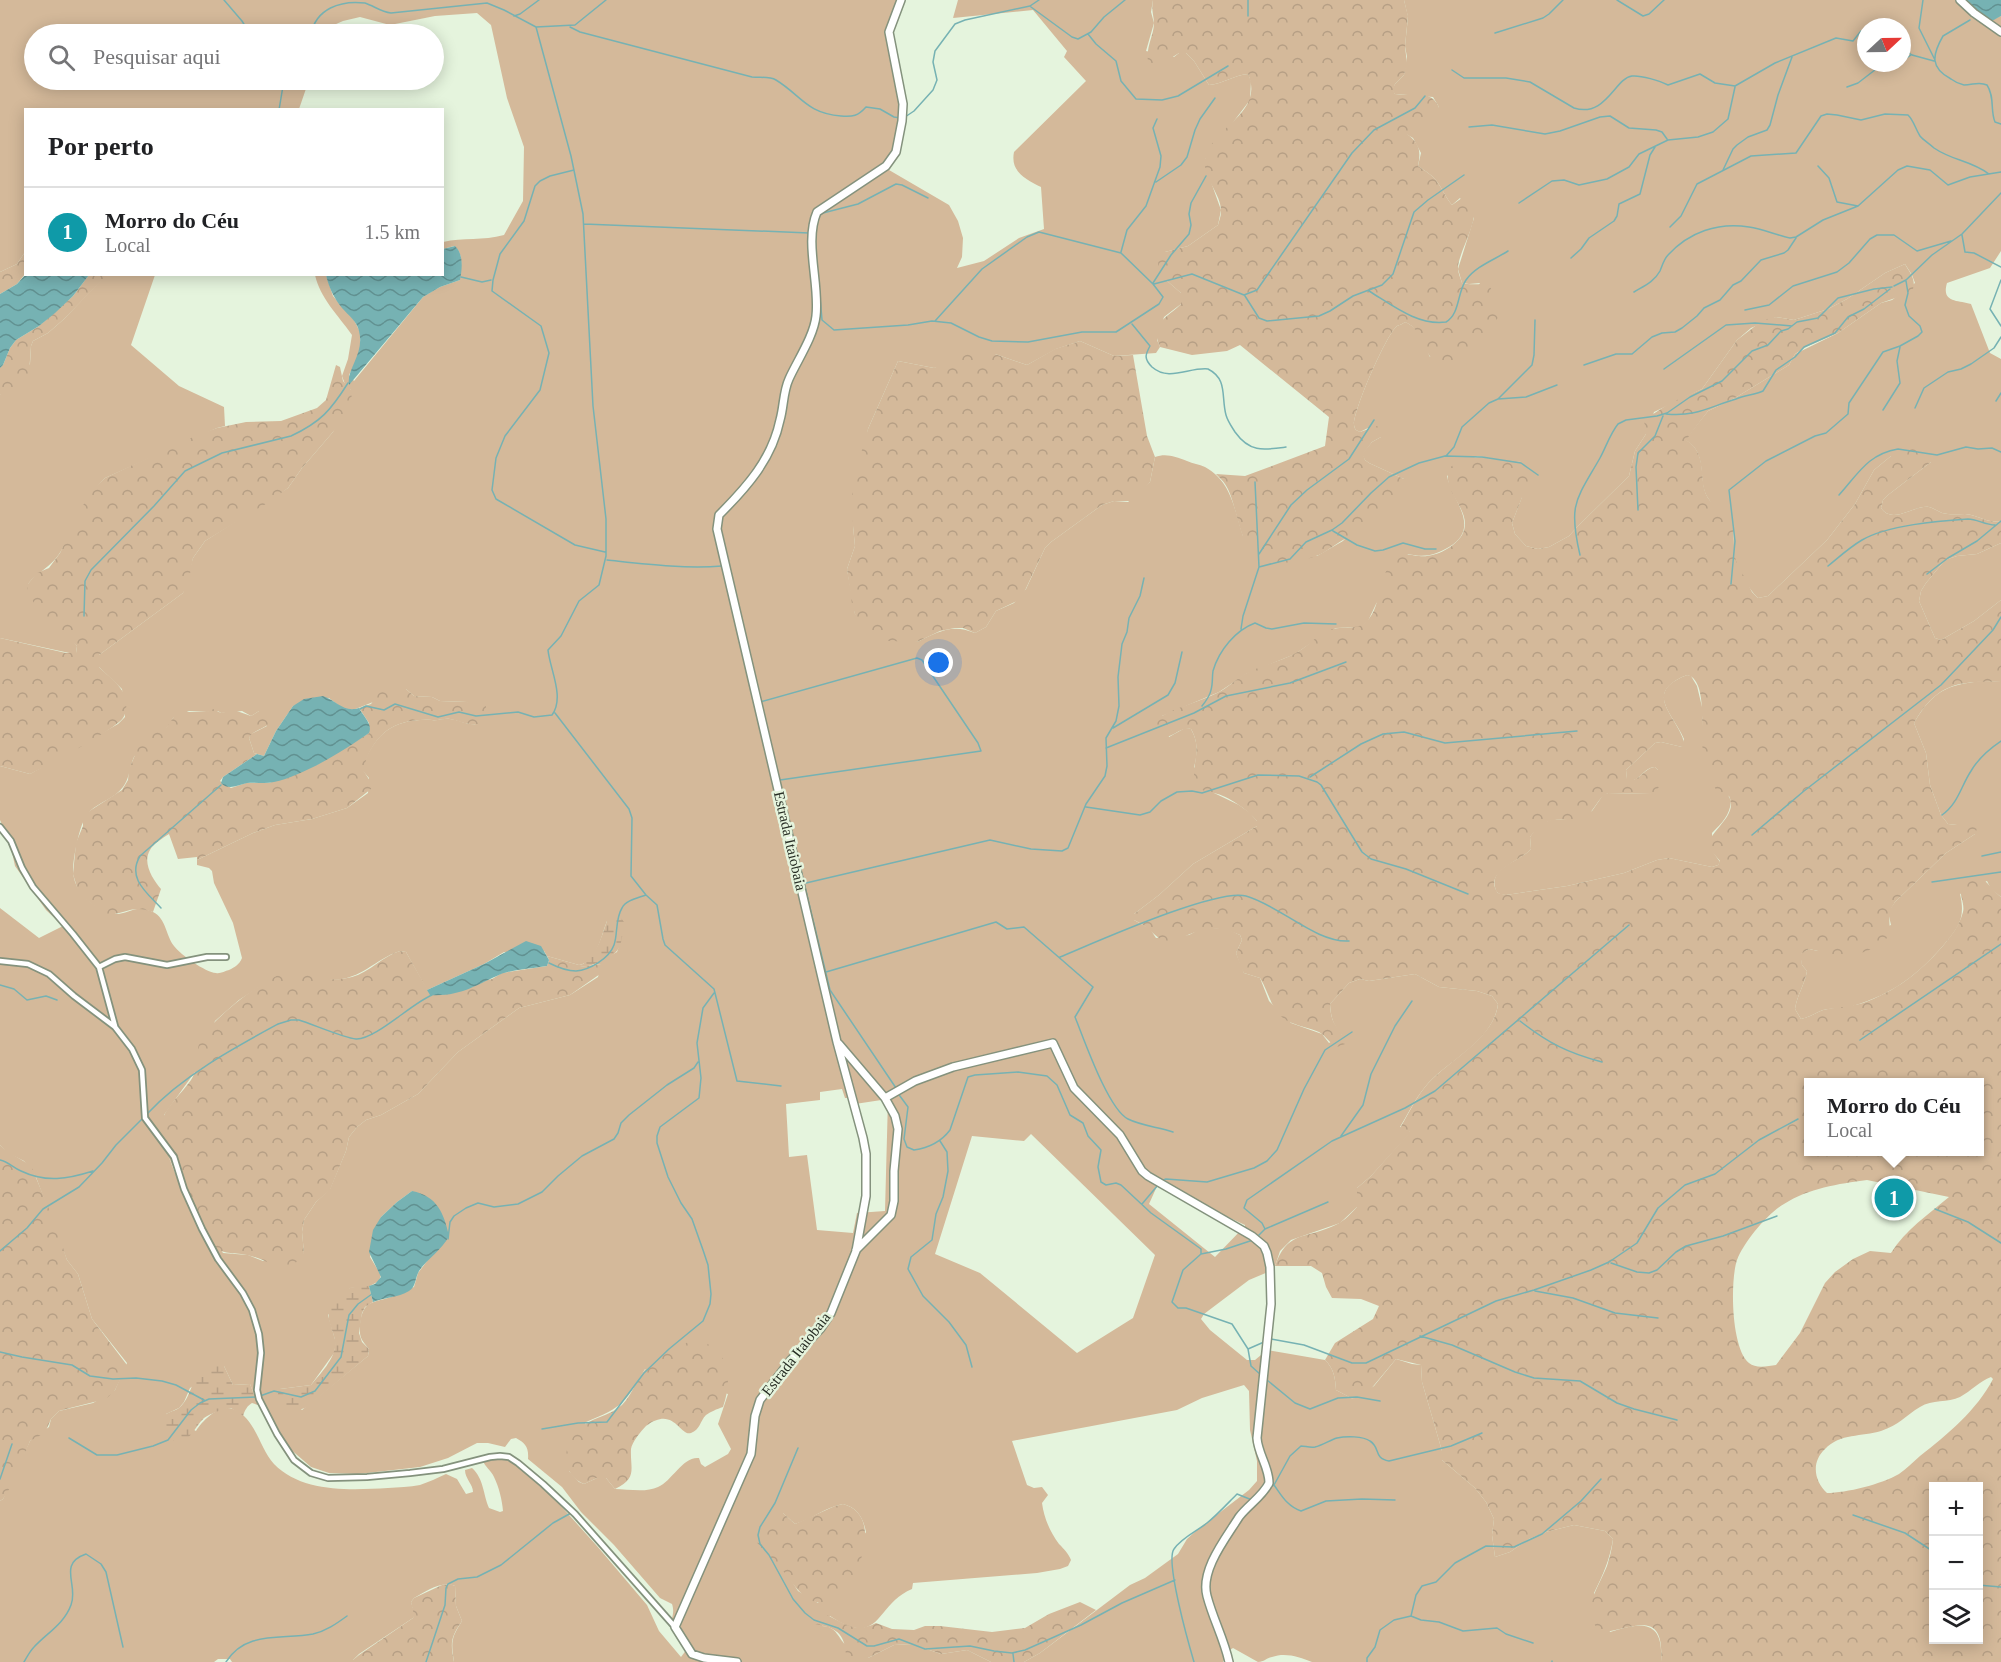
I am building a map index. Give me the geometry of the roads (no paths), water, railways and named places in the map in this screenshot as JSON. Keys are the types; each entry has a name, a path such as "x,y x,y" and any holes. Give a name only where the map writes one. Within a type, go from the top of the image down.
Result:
{"street":[{"name":"Estrada Itaiobaia","path":"675,1627 751,1454 755,1416 760,1400 790,1361 826,1321 856,1251 866,1196 866,1154 863,1138 837,1042 717,525 720,515 746,488 764,461 778,428 785,388 814,325 816,307 813,239 817,212 886,166 896,152 903,104 889,32 901,0"},
{"path":"1960,0 2001,32"},
{"path":"0,827 11,841 33,887 99,967 115,1027"},
{"path":"99,967 125,957 167,965 207,957 226,957"},
{"path":"0,961 28,964 42,970 115,1027 132,1049 142,1070 145,1118 174,1157 192,1208 218,1259 249,1302 259,1334 260,1366 257,1390 277,1434 294,1460 311,1473 328,1478 410,1473 443,1469 490,1457 509,1457 575,1514 675,1627 688,1651 704,1658 738,1662"},
{"path":"837,1042 885,1098 897,1123 894,1201 891,1215 856,1251"},
{"path":"885,1098 915,1081 953,1066 1053,1042 1074,1088 1120,1135 1142,1171 1252,1236 1264,1246 1270,1268 1271,1304 1257,1438 1269,1483 1240,1516 1215,1556 1206,1579 1207,1596 1224,1641 1229,1662"}],"water":[{"path":"1961,0 2001,0 2001,16 1990,22"},
{"path":"455,246 458,249 462,267 460,280 440,287 423,297 349,385 350,373 360,347 359,331 354,321 334,297 326,276 444,276 444,249"},
{"path":"24,276 88,276 73,296 55,313 16,340 0,368 0,294 17,284"},
{"path":"323,696 345,708 359,708 369,723 369,733 323,762 285,779 271,783 247,783 230,787 221,783 223,777 257,754 264,756 276,731 293,706 304,699"},
{"path":"526,941 541,946 549,960 547,966 501,974 450,994 430,995 427,990 484,964"},
{"path":"412,1191 428,1197 438,1207 445,1220 449,1236 443,1246 419,1271 411,1289 400,1295 373,1302 369,1286 375,1284 381,1277 369,1252 373,1230 381,1217"}],"waterway":[{"path":"224,0 244,24"},
{"path":"514,16 539,0"},
{"path":"536,27 575,25 606,0"},
{"path":"905,117 914,111 933,90 937,80 933,62 935,51 955,24 1030,6 1039,0"},
{"path":"1031,7 1078,39 1091,32 1104,17 1125,0"},
{"path":"1248,0 1248,16"},
{"path":"1495,33 1543,18 1563,0"},
{"path":"1617,0 1643,16 1649,14 1664,0"},
{"path":"1923,0 1919,28 1935,60"},
{"path":"315,24 330,8 347,3 365,3 391,13 487,3 536,27 571,156 583,214 593,406 606,519 606,556 599,585 579,601 561,636 548,650 557,692 556,708 552,715 534,717 518,712 476,716 459,712 438,717 395,704 384,710 366,706 360,709"},
{"path":"1970,20 1943,36 1935,55 1936,66 1944,75 1964,85 1981,83 1987,85 1991,94 1995,122 2001,124"},
{"path":"570,27 580,32 752,77 773,79 812,108 829,114 852,116 866,107 880,109 900,118"},
{"path":"1088,34 1116,61 1121,81 1136,99 1162,100 1178,96 1228,66"},
{"path":"1452,70 1464,78 1506,78 1530,82 1574,108 1585,110 1602,103 1620,83 1632,76 1640,76 1668,85 1700,74 1715,83 1735,86 1775,63 1836,38 1853,41 1857,36"},
{"path":"1911,54 1934,61"},
{"path":"1723,170 1737,145 1748,137 1767,130 1792,57"},
{"path":"1847,87 1858,83 1872,72"},
{"path":"1519,203 1552,181 1564,180 1579,185 1607,179 1629,167 1639,154 1668,140 1698,137 1713,132 1728,119 1735,87"},
{"path":"279,108 282,90"},
{"path":"1154,284 1192,274 1244,295 1257,290 1352,153 1374,130 1415,108 1425,96"},
{"path":"1156,182 1181,165 1187,157 1200,119 1215,98"},
{"path":"1670,227 1681,216 1697,184 1751,156 1796,153 1821,116 1827,114 1861,120 1885,114 1908,115 1920,136 1934,148 1989,174"},
{"path":"1469,127 1492,125 1545,134 1610,116 1629,128 1662,132 1667,139"},
{"path":"1121,252 1127,230 1146,206 1160,167 1161,156 1153,128 1157,119"},
{"path":"1571,258 1589,238 1614,221 1619,204 1640,194 1650,155 1655,147"},
{"path":"1818,166 1829,178 1837,202 1858,206"},
{"path":"1634,292 1655,278 1667,257 1676,247 1705,230 1737,226 1754,228 1790,238 1796,237 1823,220 1858,206 1898,170 1907,166 1930,170 1948,185 1970,177 2001,172"},
{"path":"574,170 550,176 535,186 524,221 500,254 493,280 492,291 541,326 549,353 540,390 505,436 496,458 492,490 496,499 575,545 605,552"},
{"path":"1245,296 1259,318 1267,321 1319,316 1353,296 1382,285 1393,274 1414,212 1464,175"},
{"path":"1153,283 1171,255 1189,234 1191,203 1206,176"},
{"path":"819,216 858,204 896,184 928,198"},
{"path":"1894,286 1906,280 1932,255 1962,234 2001,193"},
{"path":"584,224 809,233"},
{"path":"820,297 822,320 834,330 932,321 951,323 992,341 1028,342 1082,332 1116,332 1159,304 1163,297 1121,253 1039,232 1027,237 982,269 935,321"},
{"path":"1745,310 1769,305 1793,286 1837,272 1849,263 1870,239 1877,235 1894,235 1917,251 1951,241"},
{"path":"1962,235 1965,252 1974,253 2001,267"},
{"path":"1584,365 1616,354 1632,354 1652,337 1675,332 1682,328 1704,308 1720,300 1761,260 1788,250 1796,238"},
{"path":"1369,291 1415,318 1446,322 1454,314 1463,285 1470,275 1508,251"},
{"path":"461,277 482,282 491,280"},
{"path":"2001,280 1990,309 2001,326"},
{"path":"1731,584 1735,541 1729,490 1766,461 1815,436 1826,433 1848,414 1849,403 1883,352 1900,346 1922,332 1920,326 1909,316 1905,305 1908,293 1906,281"},
{"path":"1580,555 1576,538 1576,503 1618,424 1626,420 1667,413 1690,397 1722,381 1752,351 1768,345 1781,331 1797,322 1818,318 1838,298 1892,287"},
{"path":"1666,414 1694,413 1763,391 1776,370 1795,357 1804,347 1835,333 1848,317 1864,309 1890,289"},
{"path":"1498,399 1532,365 1535,320"},
{"path":"1664,369 1726,325 1755,323 1792,326"},
{"path":"1132,324 1150,346 1146,354 1152,367 1172,374 1208,369 1219,378 1228,420 1246,444 1264,449 1286,447"},
{"path":"1915,408 1924,388 1948,372 1971,364 1994,348 2001,337"},
{"path":"1883,410 1900,383 1897,361 1900,347"},
{"path":"84,616 85,581 91,570 185,471 222,453 291,436 301,431 324,414 348,383"},
{"path":"1446,456 1454,447 1462,427 1489,403 1498,399 1526,397 1557,385"},
{"path":"1996,401 2001,393"},
{"path":"1638,510 1636,467 1638,453 1655,436 1663,416"},
{"path":"1259,554 1291,505 1307,490 1349,459 1374,420"},
{"path":"1839,495 1871,460 1898,449 1937,455 1966,447 1992,448 2001,452"},
{"path":"1259,567 1290,559 1306,542 1342,523 1389,477 1419,463 1445,456 1482,457 1521,463 1538,475"},
{"path":"1241,629 1259,567 1255,482"},
{"path":"1828,566 1862,540 1899,527 1968,519 1995,525"},
{"path":"1927,574 1977,541 2001,521"},
{"path":"1333,531 1357,545 1375,551 1403,543 1425,549 1436,549"},
{"path":"607,560 679,566 722,566"},
{"path":"806,883 990,840 1031,849 1062,851 1068,848 1086,804 1105,776 1106,738 1116,721 1119,706 1118,677 1122,644 1129,618 1140,596 1144,578"},
{"path":"1752,835 1804,791 1941,685 1993,630 2001,617"},
{"path":"1202,706 1208,698 1213,671 1219,656 1241,630 1255,623 1272,629 1304,623 1336,624"},
{"path":"1113,728 1168,695 1175,683 1182,652"},
{"path":"760,702 917,658 922,660 978,743 981,751 780,780"},
{"path":"1106,748 1194,713 1226,696 1290,683 1346,662"},
{"path":"555,713 629,809 632,818 631,876 657,905 665,945 714,989 737,1081 781,1086"},
{"path":"1310,777 1361,744 1383,734 1404,732 1445,743 1577,731"},
{"path":"1942,815 1956,800 1977,762 2001,741"},
{"path":"1086,807 1140,815 1150,812 1161,801 1177,792 1202,793 1258,775 1299,776 1321,785 1362,852 1371,859 1406,869 1468,894"},
{"path":"161,908 144,890 137,878 136,871 140,856 221,785"},
{"path":"782,792 830,990 896,1088"},
{"path":"1982,856 2001,852"},
{"path":"1932,882 2001,872"},
{"path":"549,963 565,970 576,971 598,963 608,955 614,945 618,917 624,905 646,895"},
{"path":"1060,957 1154,918 1209,900 1231,896 1246,896 1324,936 1349,941"},
{"path":"826,972 996,922 1007,929 1024,927 1093,987 1075,1017 1097,1072 1120,1113 1139,1123 1173,1132"},
{"path":"1265,1229 1262,1223 1244,1208 1247,1200 1332,1141 1405,1108 1435,1091 1629,925"},
{"path":"1860,1040 2001,944"},
{"path":"0,985 14,989 27,1000 46,996 57,1000"},
{"path":"542,1429 578,1423 607,1422 644,1373 703,1321 710,1304 708,1265 692,1219 668,1177 657,1143 657,1136 660,1127 699,1098 701,1078 697,1043 703,1008 714,993"},
{"path":"147,1114 192,1075 278,1024 299,1020 336,1034 356,1039 364,1038 432,995"},
{"path":"1341,1136 1363,1105 1371,1074 1395,1026 1412,1001"},
{"path":"1520,1021 1559,1046 1602,1062"},
{"path":"1161,1181 1166,1179 1207,1182 1254,1168 1267,1161 1277,1150 1304,1089 1325,1050 1352,1032"},
{"path":"448,1239 450,1222 454,1216 466,1208 478,1203 494,1207 518,1204 542,1192 582,1156 614,1139 621,1123 629,1115 667,1085 694,1068 698,1062"},
{"path":"897,1092 908,1107 904,1139 907,1147 914,1150 934,1144 950,1130 968,1077 1018,1072 1047,1076 1057,1085 1070,1115 1083,1123 1088,1136 1101,1150 1098,1167 1101,1182 1106,1185 1116,1183 1121,1185 1151,1213 1201,1249 1201,1254"},
{"path":"0,1251 27,1228 43,1209 79,1187 143,1118"},
{"path":"1271,1339 1304,1345 1352,1363 1366,1363 1496,1301 1591,1270 1609,1262 1637,1243 1658,1208 1685,1185 1715,1174 1759,1140 1798,1119"},
{"path":"940,1141 947,1152 948,1171 943,1197 936,1214 932,1240 911,1257 908,1269 923,1296 949,1322 966,1345 972,1367"},
{"path":"0,1160 18,1170 39,1177 66,1178 93,1171"},
{"path":"1142,1204 1158,1185"},
{"path":"1257,1237 1265,1229 1328,1202"},
{"path":"1935,1209 1968,1222 2001,1243"},
{"path":"1611,1263 1637,1272 1649,1273 1657,1270 1686,1246 1723,1236 1777,1216"},
{"path":"1253,1240 1201,1254 1183,1270 1172,1302 1178,1308 1186,1308 1232,1324 1248,1349 1251,1366 1261,1375"},
{"path":"1535,1291 1573,1298 1615,1313 1658,1318"},
{"path":"260,1396 274,1391 301,1397 315,1391 341,1357 349,1315 358,1304 372,1294"},
{"path":"1420,1336 1452,1345 1534,1378 1580,1381 1617,1403 1677,1420"},
{"path":"1248,1349 1264,1342"},
{"path":"0,1352 72,1365 90,1376 162,1381 176,1385 204,1400"},
{"path":"1267,1380 1295,1403 1310,1409 1338,1398 1357,1397 1380,1401"},
{"path":"69,1438 97,1455 117,1455 168,1440 191,1410 209,1399 256,1397"},
{"path":"1270,1487 1274,1485 1290,1456 1301,1446 1315,1447 1337,1438 1359,1437 1370,1441 1381,1458 1389,1461 1451,1446 1482,1433"},
{"path":"0,1479 12,1444"},
{"path":"798,1448 775,1503 760,1527 758,1535 760,1544 769,1555 793,1599 805,1613 814,1620 838,1628 867,1646 899,1639 925,1649 970,1646 1012,1653 1025,1650 1081,1625 1122,1603 1175,1580"},
{"path":"1411,1616 1416,1595 1422,1586 1436,1582 1455,1563 1486,1546 1514,1547 1542,1534 1581,1501 1601,1479"},
{"path":"1274,1485 1288,1503 1301,1511 1326,1501 1395,1500"},
{"path":"1194,1662 1175,1586 1172,1557 1174,1549 1185,1538 1211,1520 1237,1494 1252,1500"},
{"path":"426,1662 445,1605 448,1584 458,1579 477,1577 501,1565 553,1523 571,1513"},
{"path":"1853,1515 1905,1533 1929,1549"},
{"path":"24,1662 33,1649 68,1612 73,1597 71,1569 77,1558 86,1554 101,1564 106,1572 123,1647"},
{"path":"1983,1585 2001,1587"},
{"path":"226,1662 234,1652 254,1641 313,1634 327,1629 347,1616"},
{"path":"1367,1662 1380,1630 1394,1620 1411,1616 1421,1620 1439,1622 1463,1631 1497,1628 1506,1634 1533,1643"},
{"path":"1013,1654 1014,1662"}],"place":[{"name":"Morro do Céu","path":"1894,1198"}]}
